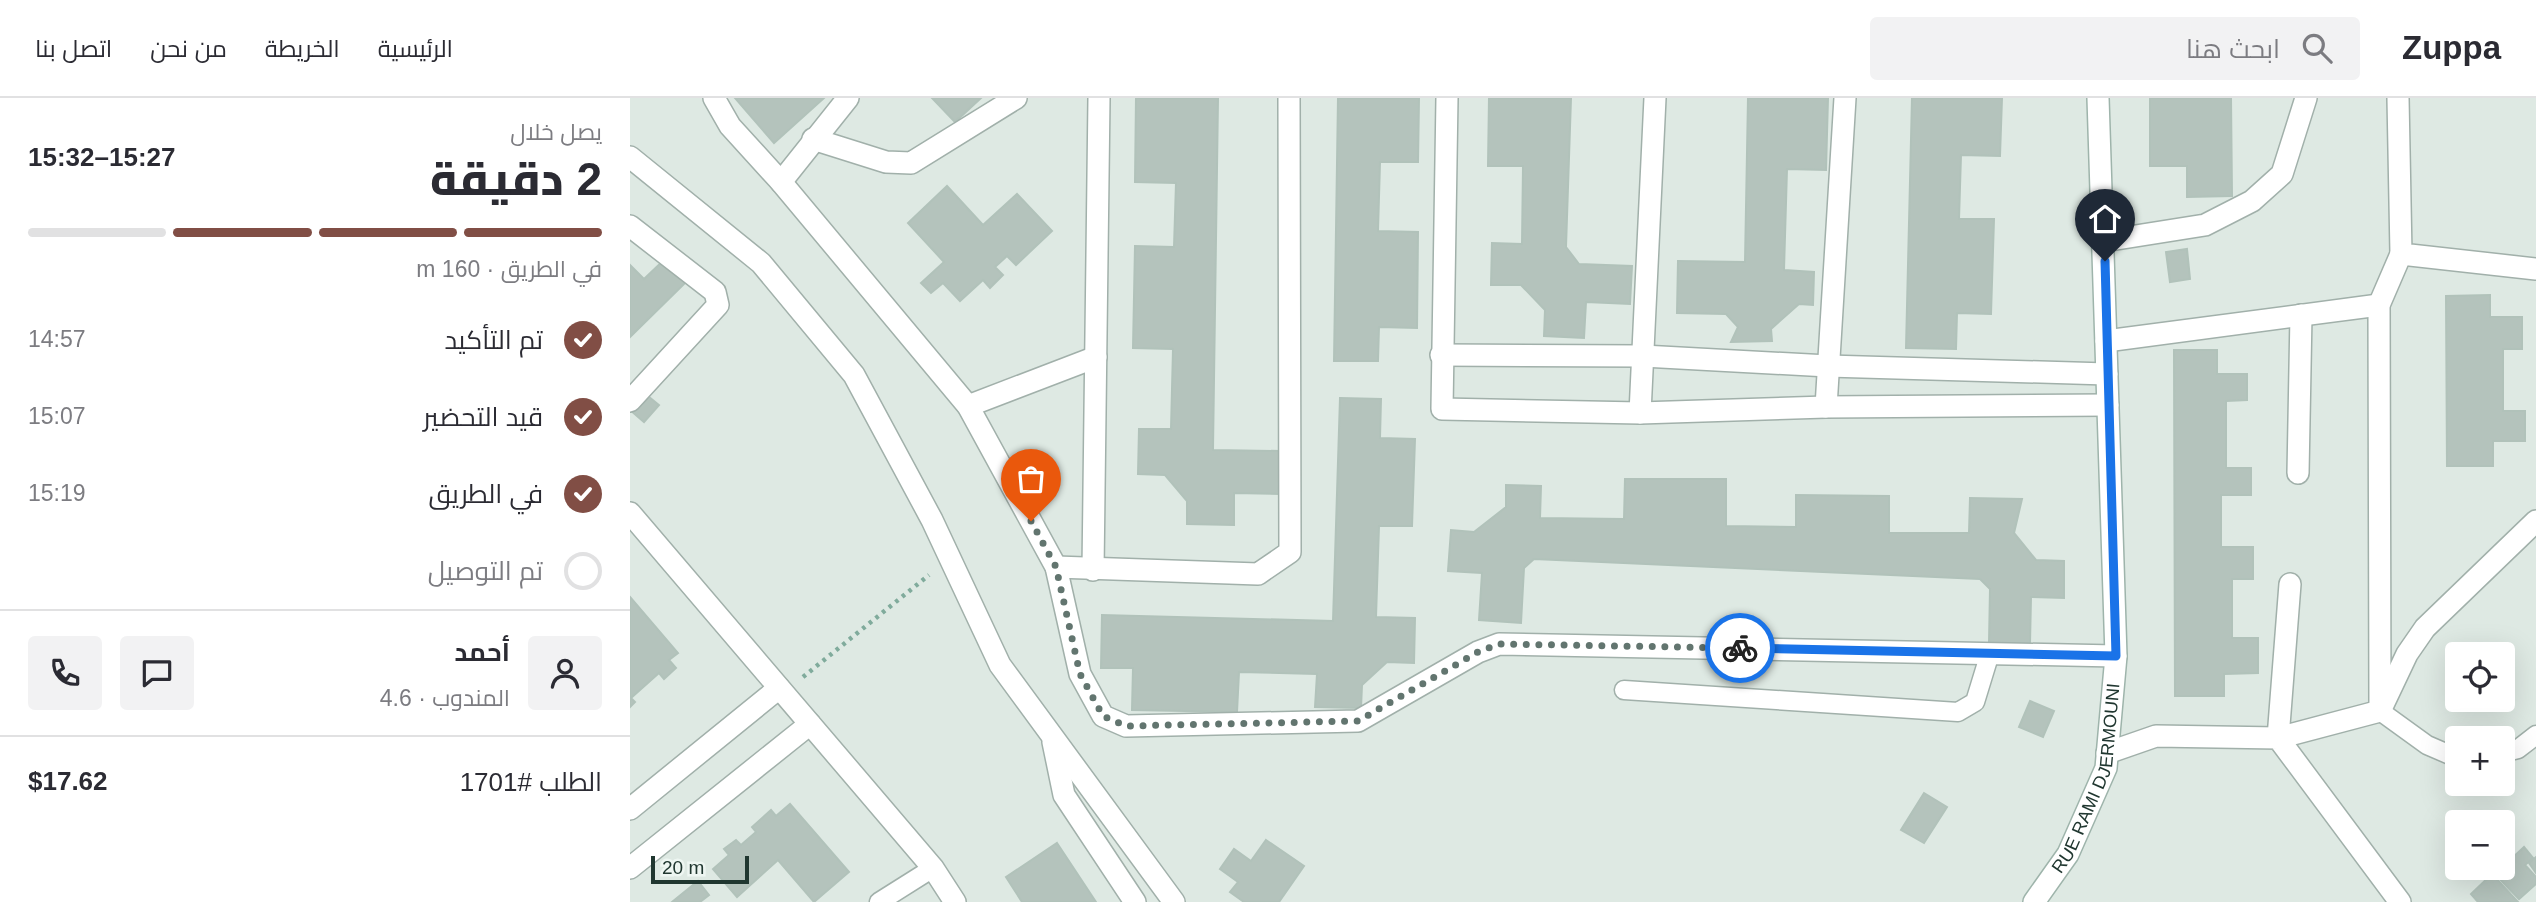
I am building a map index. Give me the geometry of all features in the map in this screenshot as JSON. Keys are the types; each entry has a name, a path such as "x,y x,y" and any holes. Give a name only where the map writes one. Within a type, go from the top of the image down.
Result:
{"street":[{"path":"714,98 730,126 781,182 968,406 1056,567 1080,674 1103,716 1126,726 1358,721 1478,652 1499,644 2116,656"},
{"path":"781,182 848,98"},
{"path":"813,139 886,162 911,163 1016,98"},
{"path":"1093,570 1099,98"},
{"path":"1056,567 1258,574 1290,552 1289,98"},
{"path":"1447,98 1442,409 1640,413 1826,407 2108,405"},
{"path":"1640,413 1655,98"},
{"path":"1826,407 1845,98"},
{"name":"RUE RAMI DJERMOUNI","path":"2034,902 2068,854 2106,768 2116,656 2098,98"},
{"path":"2104,241 2205,225 2252,201 2282,174 2306,98"},
{"path":"2380,711 2379,305 2401,254 2398,98"},
{"path":"630,157 761,263 853,374 950,558 1000,665 1174,902"},
{"path":"630,226 715,292 718,305 630,401"},
{"path":"2401,254 2536,269"},
{"path":"2106,341 2379,305"},
{"path":"2298,473 2301,315"},
{"path":"1441,355 1643,356 1828,366 2107,374"},
{"path":"968,406 1096,357"},
{"path":"630,513 933,868 955,902"},
{"path":"2107,753 2156,736 2278,738 2380,711 2407,654 2425,628 2536,521"},
{"path":"2290,584 2278,738 2400,902"},
{"path":"630,809 781,691"},
{"path":"630,868 810,724"},
{"path":"1051,734 1064,795 1135,902"}],"lane":[{"path":"1624,690 1958,712 1975,702 1990,653"},
{"path":"2380,711 2427,745 2445,753"},
{"path":"2515,750 2536,735"},
{"path":"879,902 933,868"}],"path":[{"path":"781,691 950,558"}],"building":[{"path":"735,98 824,98 774,143"},
{"path":"932,98 981,98 955,122"},
{"path":"1136,98 1218,98 1213,450 1280,451 1279,494 1234,493 1234,525 1187,524 1187,501 1165,475 1138,474 1139,429 1171,429 1173,349 1133,348 1135,246 1174,247 1176,183 1135,182"},
{"path":"1338,98 1419,98 1418,162 1380,162 1378,231 1418,232 1417,328 1379,327 1378,361 1334,361"},
{"path":"1489,98 1571,98 1566,247 1579,264 1632,266 1630,304 1586,302 1584,338 1544,336 1545,310 1521,285 1491,285 1492,243 1522,244 1523,166 1488,166"},
{"path":"1748,98 1828,98 1826,170 1787,169 1784,270 1814,272 1813,305 1799,304 1771,329 1772,341 1731,342 1738,327 1726,314 1677,313 1678,261 1745,262"},
{"path":"1912,98 2002,98 2000,156 1961,155 1959,219 1994,219 1991,314 1957,313 1956,349 1906,348"},
{"path":"2150,98 2231,98 2232,196 2187,197 2187,166 2150,166"},
{"path":"947,186 983,225 1017,194 1052,231 1016,265 1007,256 995,267 1003,275 990,288 983,280 960,301 943,283 931,293 921,283 944,262 908,223"},
{"path":"2187,249 2190,279 2170,282 2166,252"},
{"path":"664,260 686,282 630,337 630,265 644,279"},
{"path":"2490,295 2490,317 2522,317 2522,349 2503,349 2503,411 2525,411 2525,441 2493,441 2493,466 2447,466 2446,296"},
{"path":"2174,350 2217,350 2217,374 2247,374 2247,400 2226,401 2226,468 2251,468 2251,495 2221,495 2221,547 2253,547 2253,579 2232,579 2232,638 2258,638 2258,673 2224,674 2224,696 2175,696"},
{"path":"643,392 659,405 644,422 630,410"},
{"path":"1340,398 1381,399 1380,438 1415,439 1412,526 1379,526 1376,617 1415,618 1414,663 1387,662 1362,685 1361,708 1315,707 1317,674 1239,672 1237,712 1132,710 1133,668 1101,668 1102,615 1333,621"},
{"path":"1625,479 1726,479 1726,526 1796,527 1796,495 1889,496 1889,533 1969,533 1970,498 2022,499 2014,533 2036,560 2064,561 2064,598 2031,597 2030,644 1989,643 1990,589 1980,579 1534,559 1524,568 1521,623 1479,620 1482,573 1448,571 1451,530 1474,532 1506,507 1506,485 1541,486 1540,518 1624,519"},
{"path":"630,597 678,653 669,660 676,668 664,679 659,673 631,698 635,702 630,707"},
{"path":"2030,701 2054,711 2043,737 2019,727"},
{"path":"1924,793 1947,807 1924,843 1901,830"},
{"path":"790,804 849,872 814,902 778,860 737,897 713,869 729,855 724,849 736,840 741,845 756,832 752,827 771,810 776,816"},
{"path":"1266,840 1304,866 1279,902 1244,902 1230,892 1238,882 1220,869 1234,849 1251,861"},
{"path":"1057,843 1096,902 1022,902 1006,877"},
{"path":"2524,847 2533,858 2525,865 2536,877 2536,884 2519,899 2501,880 2515,880 2515,855"},
{"path":"2536,857 2536,873 2529,863"},
{"path":"2486,880 2498,880 2518,902 2478,902 2471,894"},
{"path":"698,881 709,895 700,902 672,902"}],"way so far":[{"path":"1031,521 1056,567 1080,674 1103,716 1126,726 1358,721 1478,652 1499,644 1740,648"}],"route":[{"path":"1740,648 2116,656 2105,261"}]}
